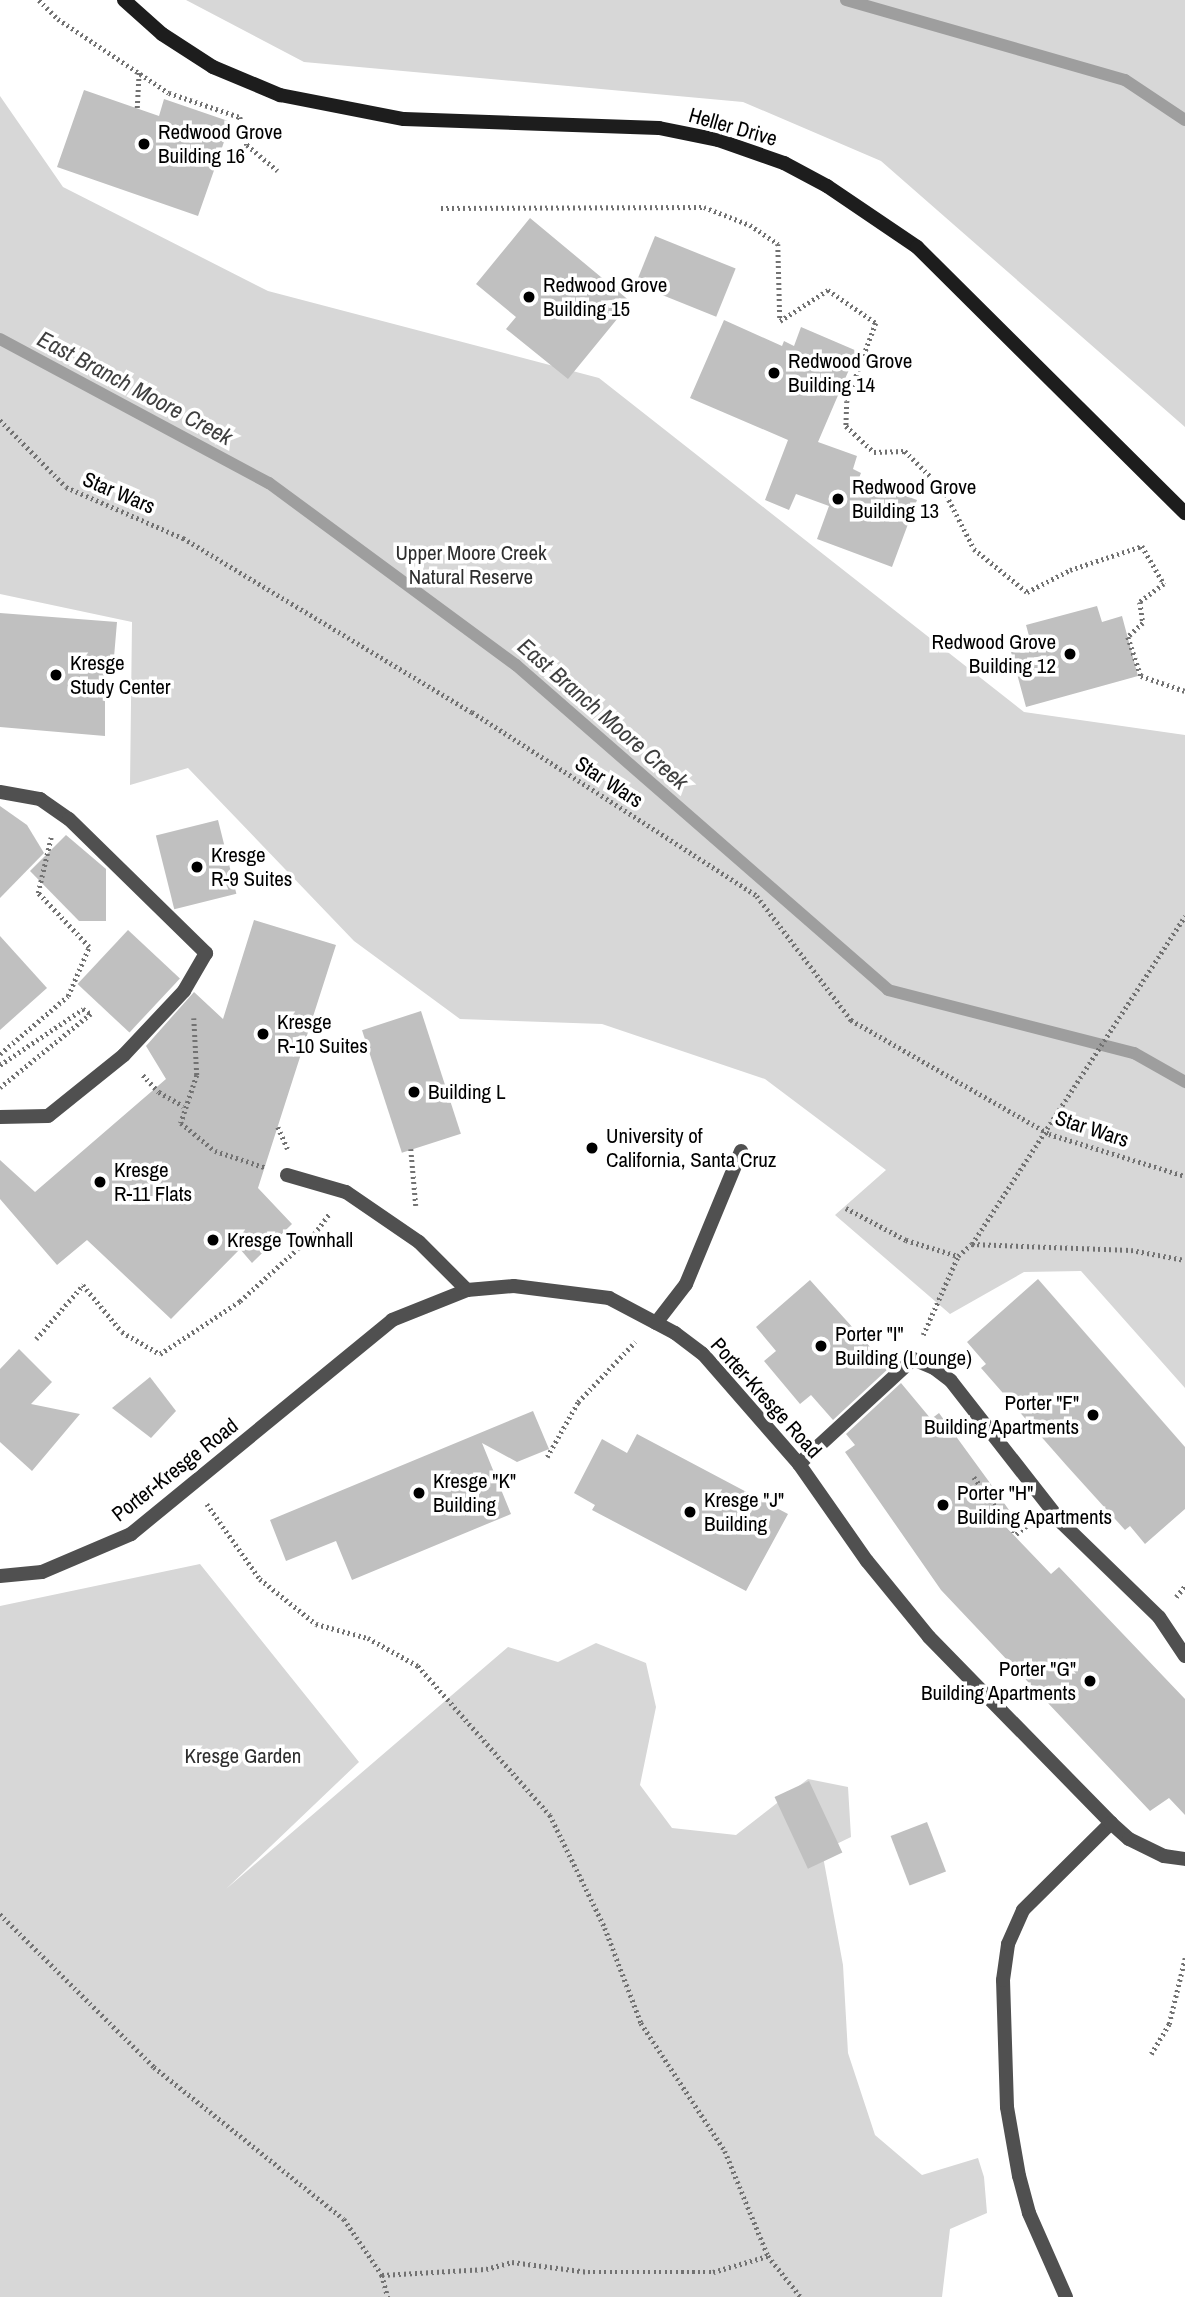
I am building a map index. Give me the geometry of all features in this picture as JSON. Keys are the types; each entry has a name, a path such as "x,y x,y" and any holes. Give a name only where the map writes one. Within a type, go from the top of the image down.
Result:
{"main road":[{"name":"Heller Drive","path":"124,0 162,34 213,67 281,95 404,119 659,128 718,140 783,163 827,186 917,247 1185,513"}],"street":[{"path":"0,792 40,799 69,819 206,953 184,991 124,1055 48,1116 0,1117"},
{"path":"656,1323 686,1284 741,1151"},
{"path":"288,1175 346,1192 419,1242 467,1290"},
{"name":"Porter-Kresge Road","path":"0,1576 42,1572 92,1554 131,1534 194,1485 317,1377 393,1320 467,1290 514,1286 570,1290 610,1298 656,1323 702,1354 799,1464 867,1561 929,1637 1111,1823 1129,1839 1164,1856 1185,1859"},
{"path":"799,1464 913,1359 951,1381 1049,1509 1159,1617 1185,1656"},
{"path":"1066,2297 1029,2213 1019,2176 1007,2107 1003,1980 1008,1944 1023,1910 1111,1823"}],"path":[{"path":"38,0 58,19 139,70 169,93 240,117 247,145 278,171"},
{"path":"137,108 139,70"},
{"path":"441,208 704,206 750,225 778,244 780,320 828,290 876,323 847,401 846,426 874,452 905,451 944,490 974,549 1027,592 1070,570 1142,546 1164,584 1140,602 1143,623 1128,637 1142,676 1185,691"},
{"name":"Star Wars","path":"0,420 66,488 195,545 472,712 757,896 852,1020 1049,1134 1185,1175"},
{"path":"0,1054 68,996 89,947 38,893 48,841 69,819"},
{"path":"913,1359 958,1256 972,1244 1185,916"},
{"path":"184,991 198,1028 197,1075 183,1106 181,1123 215,1152 288,1175"},
{"path":"0,1065 83,1009 91,1014 0,1088"},
{"path":"124,1055 159,1092 183,1106"},
{"path":"411,1149 419,1242"},
{"path":"36,1339 83,1285 122,1332 160,1354 240,1301 314,1234 337,1204"},
{"path":"846,1209 906,1240 958,1256"},
{"path":"972,1244 1130,1250 1185,1260"},
{"path":"547,1457 578,1402 656,1323"},
{"path":"974,1477 1004,1518"},
{"path":"194,1485 260,1579 316,1624 368,1638 418,1666 550,1815 605,1928 641,2024 725,2151 768,2256 801,2297"},
{"path":"0,1914 154,2067 344,2219 382,2275 388,2297"},
{"path":"1151,2054 1169,2024 1185,1958"},
{"path":"382,2275 486,2269 512,2262 588,2272 713,2272 768,2256"}],"green space":[{"path":"186,0 1185,0 1185,427 881,161 743,102 304,62"},
{"name":"Upper Moore Creek Natural Reserve","path":"0,96 63,187 268,291 599,378 1024,712 1185,735 1185,1388 1081,1271 1024,1272 950,1314 835,1215 886,1170 765,1079 602,1024 460,1019 354,941 188,768 130,785 132,622 0,594"},
{"name":"Kresge Garden","path":"200,1564 359,1762 226,1889 508,1647 558,1662 596,1643 646,1663 656,1707 640,1785 672,1828 736,1835 808,1779 848,1787 851,1837 822,1851 843,1965 848,2053 875,2135 922,2175 978,2158 984,2177 987,2213 950,2229 942,2297 0,2297 0,1606"}],"building":[{"name":"Redwood Grove Building 16","path":"84,90 159,116 164,99 231,122 198,216 57,167"},
{"name":"Redwood Grove Building 15","path":"530,218 631,302 568,379 506,329 516,317 476,284"},
{"path":"655,236 736,269 716,317 636,284"},
{"path":"724,320 782,346 784,341 794,346 801,327 857,351 818,442 857,456 853,469 861,473 859,478 917,500 892,567 817,539 829,506 796,494 789,510 765,500 788,440 690,398"},
{"name":"Redwood Grove Building 12","path":"1097,606 1102,622 1122,616 1138,676 1026,707 1011,652 1032,647 1026,625"},
{"name":"Kresge Study Center","path":"0,613 117,622 113,669 105,670 105,736 0,727"},
{"path":"0,806 27,825 44,853 0,898"},
{"name":"Kresge R-9 Suites","path":"218,820 236,894 174,909 156,835"},
{"path":"66,835 106,869 106,921 79,921 30,871"},
{"path":"254,920 336,945 258,1188 292,1224 252,1263 240,1249 171,1319 87,1240 57,1265 0,1199 0,1160 35,1192 166,1079 146,1046 194,992 223,1019"},
{"path":"128,930 180,978 129,1033 78,984"},
{"path":"0,936 47,988 0,1030"},
{"name":"Building L","path":"421,1011 461,1134 402,1153 362,1030"},
{"name":"Porter \"F\" Building Apartments","path":"1038,1279 1185,1447 1185,1509 1145,1544 1130,1526 1125,1530 1067,1466 981,1368 986,1364 967,1342"},
{"name":"Porter \"I\" Building (Lounge)","path":"810,1280 889,1368 833,1420 811,1395 800,1404 764,1361 776,1351 756,1327"},
{"path":"19,1349 52,1382 31,1404 80,1414 32,1471 0,1442 0,1369"},
{"path":"150,1377 176,1411 151,1438 112,1408"},
{"path":"901,1383 931,1419 939,1413 1016,1520 1006,1527 1051,1574 1059,1567 1185,1699 1185,1815 1169,1798 1150,1811 941,1590 845,1452 855,1445 846,1434"},
{"name":"Kresge \"K\" Building","path":"533,1411 549,1449 517,1462 482,1443 511,1514 352,1580 336,1541 286,1561 270,1520"},
{"name":"Kresge \"J\" Building","path":"637,1434 788,1514 746,1591 592,1510 595,1505 574,1493 602,1439 627,1453"},
{"path":"809,1781 842,1853 808,1869 775,1797"},
{"path":"927,1822 946,1871 910,1885 891,1836"}],"waterway":[{"name":"East Branch Moore Creek","path":"846,0 1125,80 1185,120"},
{"name":"East Branch Moore Creek","path":"0,339 269,483 516,665 888,990 1134,1053 1185,1082"}],"place":[{"name":"Redwood Grove Building 16","path":"144,144"},
{"name":"Redwood Grove Building 15","path":"529,297"},
{"name":"Redwood Grove Building 14","path":"774,373"},
{"name":"Redwood Grove Building 13","path":"838,499"},
{"name":"Redwood Grove Building 12","path":"1070,654"},
{"name":"Kresge Study Center","path":"56,675"},
{"name":"Kresge R-9 Suites","path":"197,867"},
{"name":"Kresge R-10 Suites","path":"263,1034"},
{"name":"Building L","path":"414,1092"},
{"name":"University of California, Santa Cruz","path":"592,1148"},
{"name":"Kresge R-11 Flats","path":"100,1182"},
{"name":"Kresge Townhall","path":"213,1240"},
{"name":"Porter \"I\" Building (Lounge)","path":"821,1346"},
{"name":"Porter \"F\" Building Apartments","path":"1093,1415"},
{"name":"Kresge \"K\" Building","path":"419,1493"},
{"name":"Porter \"H\" Building Apartments","path":"943,1505"},
{"name":"Kresge \"J\" Building","path":"690,1512"},
{"name":"Porter \"G\" Building Apartments","path":"1090,1681"}]}
